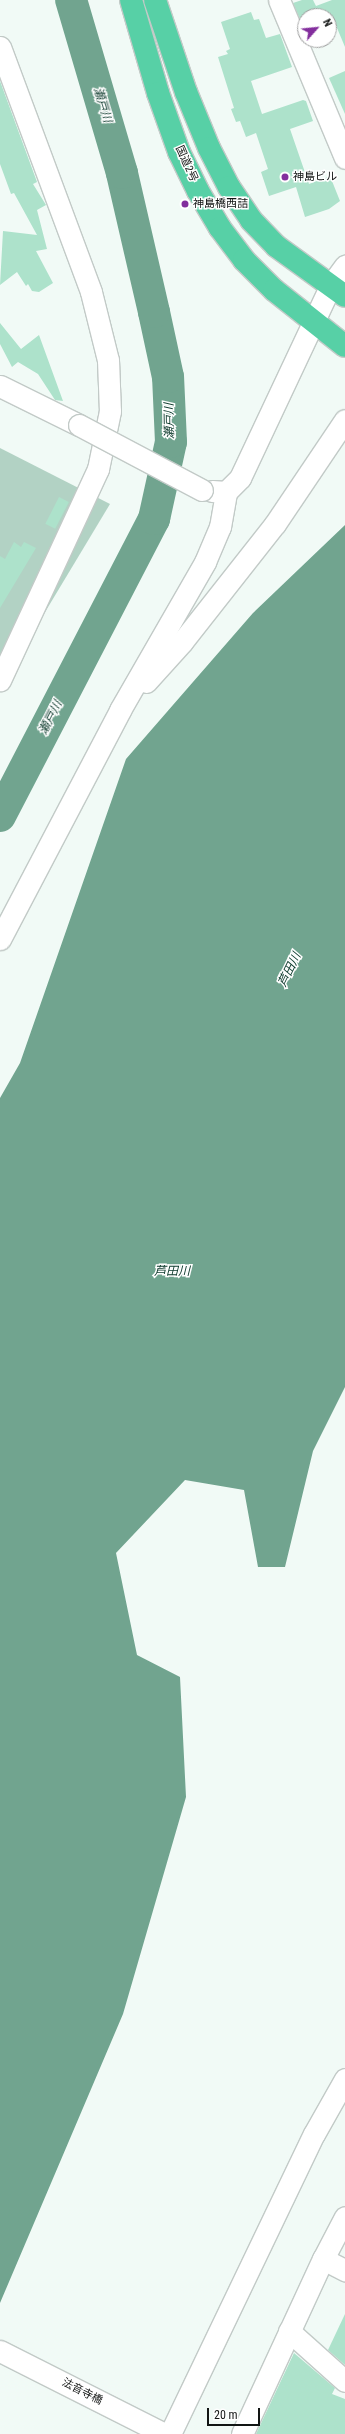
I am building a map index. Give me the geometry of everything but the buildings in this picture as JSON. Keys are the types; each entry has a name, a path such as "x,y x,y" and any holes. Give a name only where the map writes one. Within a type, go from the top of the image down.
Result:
{"highway":[{"name":"国道2号","path":"131,0 158,93 179,152 198,191 220,228 244,260 274,290 313,323 345,346"},
{"path":"155,0 186,92 209,148 229,187 251,220 276,246 338,291"}],"street":[{"path":"279,0 345,158"},
{"path":"0,47 91,292 108,360 110,411 98,469 0,680"},
{"path":"0,939 120,710 194,581 220,527 226,492 240,478 313,323 338,291 345,266"},
{"path":"0,386 79,425 202,490 226,492"},
{"path":"120,710 199,621 275,524 345,420"},
{"path":"194,581 192,608 199,621"},
{"path":"170,2434 314,2134 345,2079"},
{"path":"242,2434 322,2259 345,2217"},
{"path":"322,2259 345,2270"},
{"path":"289,2331 345,2381"},
{"name":"法音寺橋","path":"0,2351 157,2430"}],"shaded area":[{"path":"0,448 110,504 0,687"}],"water":[{"name":"芦田川","path":"345,525 345,1387 313,1451 285,1567 258,1567 244,1490 185,1480 116,1553 137,1655 180,1677 186,1797 123,2014 0,2303 0,1098 20,1063 126,759 253,613"}],"waterway":[{"name":"瀬戸川","path":"0,816 154,519 171,442 168,377 154,312 122,173 71,0"}],"place":[{"name":"神島ビル","path":"285,177"},
{"name":"神島橋西詰","path":"185,204"}]}
